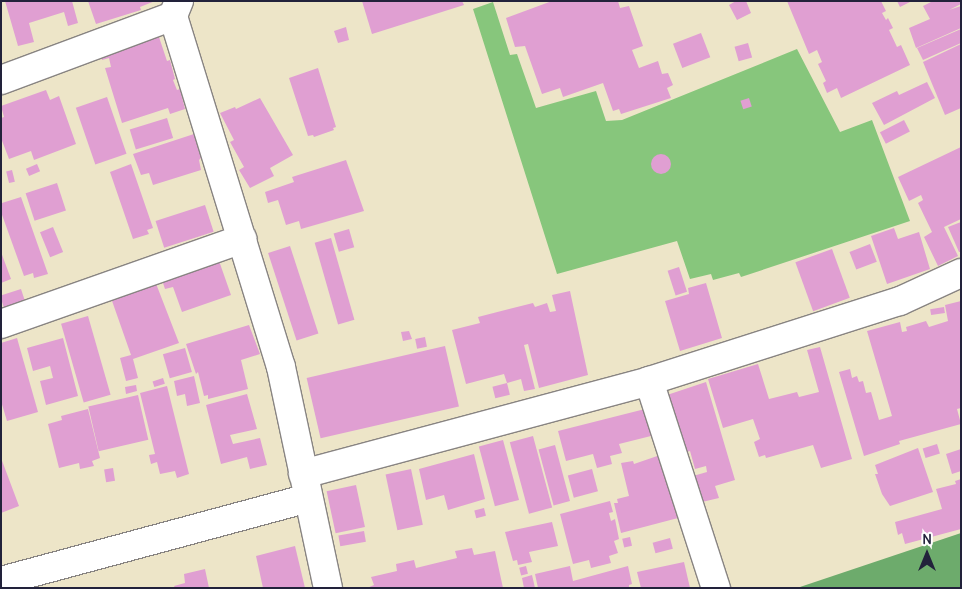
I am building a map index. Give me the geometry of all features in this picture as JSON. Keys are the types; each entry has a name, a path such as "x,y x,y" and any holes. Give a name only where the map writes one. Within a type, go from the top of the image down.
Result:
{"street":[{"path":"1,80 176,9 281,367 328,588"},
{"path":"1,324 242,239"},
{"path":"1,581 649,381 900,301 961,273"},
{"path":"649,381 716,588"}],"green space":[{"path":"493,2 510,55 517,54 536,108 596,91 606,121 622,120 797,49 840,132 872,120 910,221 741,277 739,273 713,280 711,274 690,279 677,241 557,274 473,9"},
{"path":"961,533 961,588 797,588"}],"building":[{"path":"5,1 72,1 78,23 68,26 64,12 29,23 34,42 18,46"},
{"path":"88,1 155,1 140,7 141,10 96,24"},
{"path":"362,1 462,1 464,5 372,34"},
{"path":"552,1 618,1 620,8 629,6 643,46 632,50 639,68 658,61 662,74 668,73 673,85 667,88 671,98 621,114 619,109 613,111 603,83 563,97 560,88 542,94 525,46 515,47 506,18"},
{"path":"736,1 746,1 751,13 737,20 729,5"},
{"path":"787,1 881,1 886,11 882,13 886,20 888,18 893,28 889,30 897,47 901,45 910,65 841,98 837,88 827,93 823,83 826,81 818,64 822,62 817,50 809,54"},
{"path":"897,1 912,1 900,7"},
{"path":"933,1 961,1 961,4 949,10 961,6 961,28 916,48 909,28 930,19 923,6"},
{"path":"346,27 349,40 338,43 334,31"},
{"path":"961,29 961,43 923,60 917,48"},
{"path":"701,33 710,57 682,68 673,44"},
{"path":"158,34 167,61 170,60 175,79 173,80 177,90 180,89 185,109 170,114 168,108 122,123 105,68 111,67 109,58 102,60 100,53"},
{"path":"748,43 752,57 739,61 735,47"},
{"path":"961,44 961,108 945,115 923,62"},
{"path":"318,68 336,127 333,128 334,130 314,137 313,135 308,136 289,78"},
{"path":"927,82 935,98 884,125 872,103 897,91 899,95"},
{"path":"46,90 50,100 59,96 76,144 34,160 31,151 9,159 1,138 1,118 4,117 1,106"},
{"path":"107,97 127,154 95,164 76,108"},
{"path":"260,98 293,155 270,168 274,176 250,188 239,170 244,167 230,142 234,140 220,113 235,107 236,109"},
{"path":"749,98 752,107 743,109 740,101"},
{"path":"167,118 173,138 136,149 130,129"},
{"path":"904,120 910,132 886,144 880,132"},
{"path":"194,134 201,158 199,160 201,170 153,185 149,173 141,175 133,154"},
{"path":"961,147 961,219 944,227 958,256 938,266 924,237 932,232 918,203 923,200 921,195 909,201 898,177"},
{"path":"657,154 665,154 671,160 671,168 665,174 657,174 651,168 651,160"},
{"path":"346,160 364,211 301,229 299,221 286,225 278,200 268,203 265,192 294,182 292,177"},
{"path":"37,164 40,171 29,176 26,169"},
{"path":"131,164 153,228 147,230 149,234 133,239 110,172"},
{"path":"12,170 15,182 9,183 6,171"},
{"path":"57,183 66,211 35,221 26,193"},
{"path":"21,197 48,274 34,278 33,273 24,276 1,212 2,203"},
{"path":"205,205 214,232 164,248 156,221"},
{"path":"961,222 961,252 959,252 948,227"},
{"path":"53,227 63,252 50,257 40,232"},
{"path":"894,228 898,239 919,232 930,269 887,284 871,236"},
{"path":"349,229 354,247 339,252 334,233"},
{"path":"331,238 354,320 338,324 315,243"},
{"path":"870,244 877,262 856,270 849,252"},
{"path":"290,246 318,333 297,341 268,253"},
{"path":"832,249 850,298 813,311 795,262"},
{"path":"1,252 11,279 1,283"},
{"path":"218,258 231,295 182,312 173,287 165,289 161,277"},
{"path":"679,267 687,292 676,295 668,271"},
{"path":"155,281 179,343 133,359 138,378 126,381 120,358 131,355 111,298"},
{"path":"706,283 722,338 680,351 665,301 689,294 688,288"},
{"path":"21,289 25,301 4,308 1,295"},
{"path":"570,291 588,375 539,388 528,344 524,345 535,389 524,391 521,379 507,383 504,374 466,384 452,330 480,323 478,317 533,303 535,307 547,303 550,312 556,311 552,295"},
{"path":"961,301 961,408 957,409 961,424 899,441 900,444 864,456 839,372 850,369 852,378 857,376 859,382 863,381 866,393 871,392 879,420 892,416 867,331 900,322 902,332 907,331 906,327 926,321 929,327 948,321 945,305"},
{"path":"944,307 945,313 931,315 930,309"},
{"path":"88,316 111,395 84,403 61,324"},
{"path":"249,325 260,354 241,360 248,389 208,399 208,395 204,396 198,372 196,374 186,344"},
{"path":"409,331 412,339 403,341 401,332"},
{"path":"425,337 427,347 417,349 415,339"},
{"path":"17,338 38,412 7,421 1,401 1,343"},
{"path":"63,338 78,396 46,405 40,381 53,378 50,366 33,371 27,348"},
{"path":"445,346 459,406 321,438 307,378"},
{"path":"820,347 852,459 821,468 813,445 766,458 765,455 759,457 754,442 760,439 753,419 723,428 708,379 758,364 769,399 797,392 799,397 819,392 807,350"},
{"path":"185,348 192,372 170,378 163,354"},
{"path":"194,376 200,403 187,406 185,394 177,396 174,381"},
{"path":"163,378 165,384 154,387 153,381"},
{"path":"706,382 735,480 715,486 719,498 702,502 693,476 707,472 706,466 695,469 690,451 684,453 664,396"},
{"path":"507,383 510,395 495,398 492,387"},
{"path":"136,385 137,391 126,394 125,387"},
{"path":"167,386 189,474 177,478 175,471 160,474 157,462 151,464 149,455 155,454 140,393"},
{"path":"247,394 257,429 230,435 233,444 260,438 267,465 250,469 247,457 221,464 206,405"},
{"path":"138,395 148,440 99,451 88,406"},
{"path":"88,409 100,458 92,461 94,466 80,469 79,463 59,468 48,424 62,420 61,416"},
{"path":"645,409 651,436 619,444 622,453 610,456 612,464 597,468 593,454 566,461 558,431"},
{"path":"533,436 552,507 529,514 510,442"},
{"path":"503,440 519,500 495,506 479,446"},
{"path":"937,444 940,454 926,458 923,448"},
{"path":"555,445 570,501 554,505 539,449"},
{"path":"918,448 933,492 890,506 882,494 875,474 878,474 875,465"},
{"path":"961,449 961,471 952,474 946,454"},
{"path":"666,453 678,518 621,533 614,503 618,503 617,499 629,496 621,463 633,461 634,464"},
{"path":"474,454 485,499 448,510 444,495 426,500 419,469"},
{"path":"1,458 19,506 1,513"},
{"path":"113,468 115,481 106,482 104,469"},
{"path":"411,469 423,525 397,530 386,474"},
{"path":"592,469 598,491 574,498 568,475"},
{"path":"961,479 961,529 905,544 902,533 898,535 895,522 942,509 936,489 956,484 955,481"},
{"path":"356,485 365,527 336,533 327,491"},
{"path":"610,501 613,512 609,513 611,521 615,519 619,539 614,541 618,553 609,556 611,563 591,568 589,560 573,564 560,514"},
{"path":"484,508 486,516 476,518 474,510"},
{"path":"552,522 558,546 529,552 532,562 518,565 517,560 513,561 505,532"},
{"path":"364,531 366,542 340,546 338,536"},
{"path":"630,537 632,546 624,548 622,539"},
{"path":"670,538 673,549 655,553 653,543"},
{"path":"295,546 305,588 263,588 256,556"},
{"path":"472,548 474,555 495,551 503,588 367,588 374,585 371,577 397,571 396,564 414,560 416,568 457,558 455,551"},
{"path":"684,562 690,588 641,588 637,572"},
{"path":"526,566 528,574 521,575 519,568"},
{"path":"570,566 573,581 628,566 632,584 629,585 629,588 538,588 535,574"},
{"path":"205,569 209,588 175,588 174,586 185,583 184,574"},
{"path":"532,575 535,588 524,588 522,578"}]}
